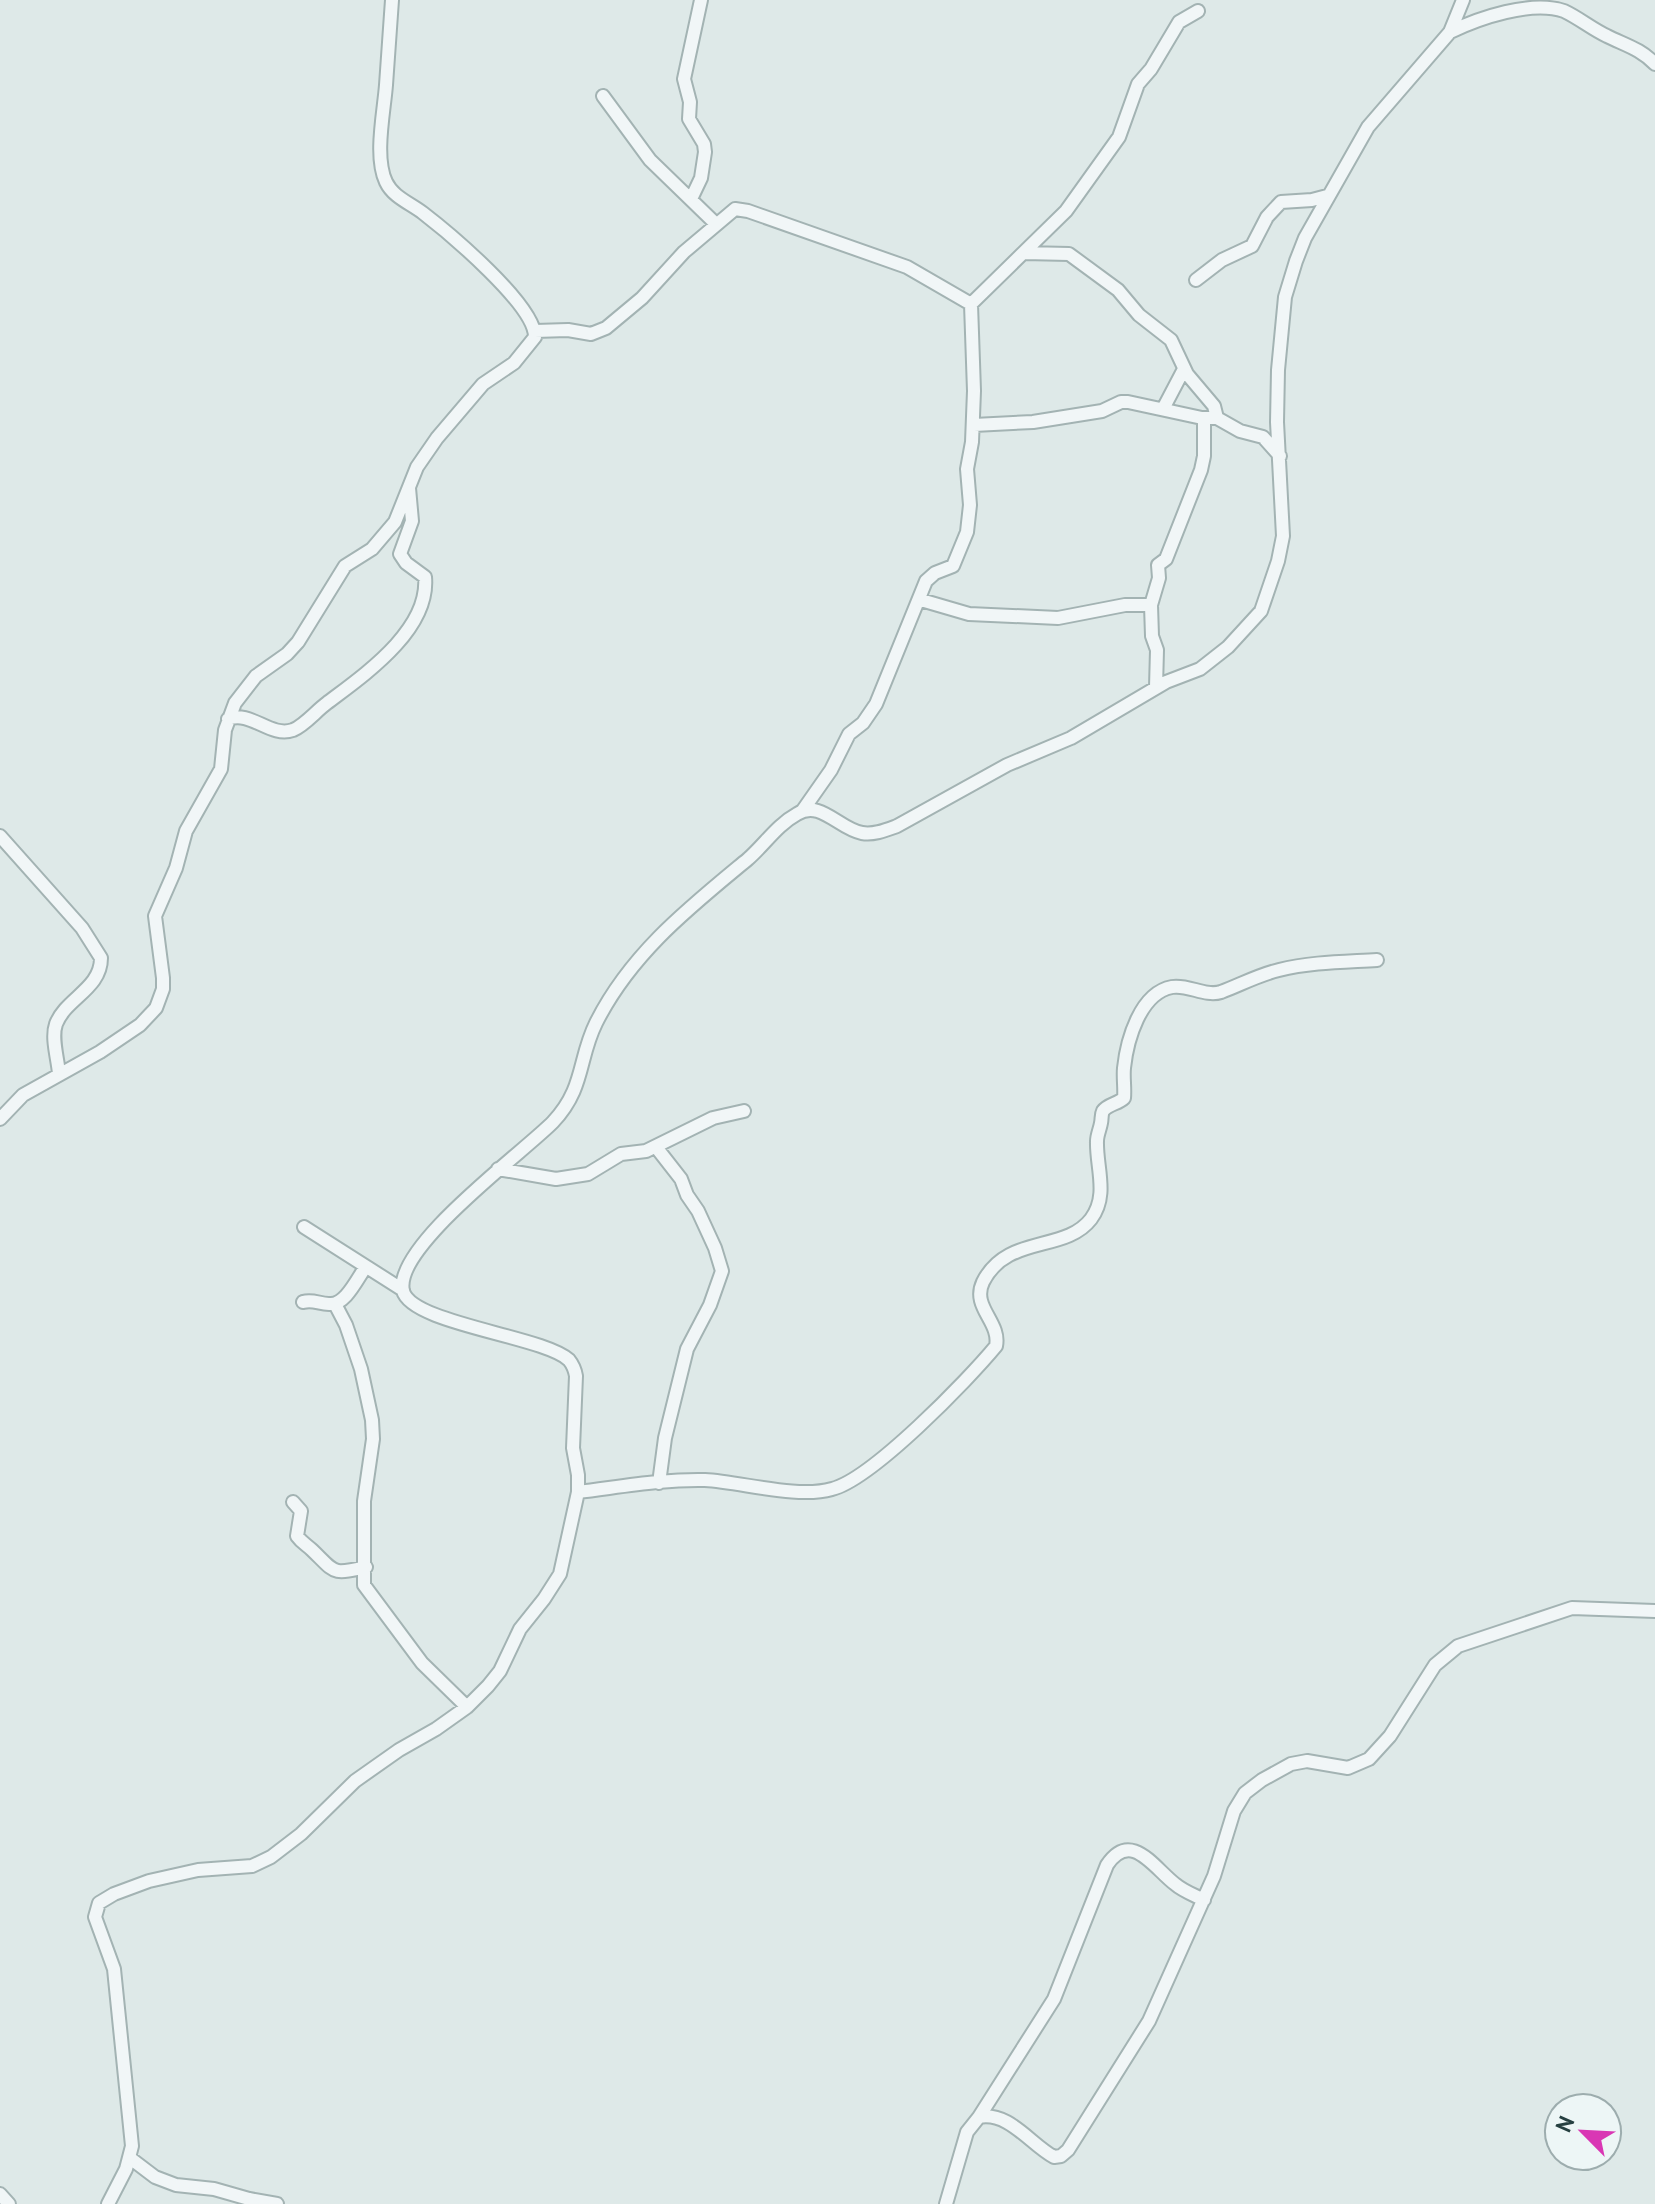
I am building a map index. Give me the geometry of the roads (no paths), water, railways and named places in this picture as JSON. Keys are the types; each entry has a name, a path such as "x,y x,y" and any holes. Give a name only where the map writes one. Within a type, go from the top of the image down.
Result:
{"street":[{"path":"0,1119 23,1095 79,1065 140,1025 160,999 163,978 155,916 176,868 186,831 221,769 228,719 235,703 256,676 287,654 298,642 345,566 372,549 395,522 421,459 437,438 483,384 525,352 534,341 535,331 515,297 422,212 395,194 385,181 382,117 392,0"},
{"path":"691,199 701,178 705,152 704,144 689,119 690,102 684,79 701,0"},
{"path":"803,810 816,810 858,833 881,832 897,826 1007,765 1071,738 1156,687 1208,664 1243,633 1261,611 1283,536 1277,422 1285,297 1305,238 1368,127 1450,32 1463,0"},
{"path":"1549,0 1608,36 1636,48 1655,64"},
{"path":"1450,32 1496,12 1538,7 1561,9"},
{"path":"403,1290 405,1275 416,1256 465,1198 542,1133 565,1108 576,1089 597,1020 632,969 689,906 803,810 831,770 849,734 870,715 928,578 956,562 967,532 971,493 967,469 974,425 971,304 1060,218 1088,182 1125,126 1134,90 1151,69 1179,22 1198,11"},
{"path":"603,96 640,148 716,224"},
{"path":"1196,280 1222,260 1252,246 1259,229 1276,206 1288,200 1312,200 1327,196"},
{"path":"535,331 568,330 591,334 606,328 735,209 907,267 971,304"},
{"path":"1024,253 1062,253 1084,262 1118,290 1139,315 1165,333 1184,369 1214,406 1201,470 1166,559 1158,562 1159,578 1151,605 1152,636 1156,646 1156,687"},
{"path":"1163,409 1184,369"},
{"path":"974,425 1033,422 1102,411 1121,402 1211,418 1263,437 1280,456"},
{"path":"228,719 242,716 273,729 294,729 349,687 403,636 417,613 425,581 425,577 401,557 412,521 409,487"},
{"path":"921,600 969,614 1058,618 1125,605 1151,605"},
{"path":"0,836 82,928 101,958 96,978 61,1015 55,1027 59,1074"},
{"path":"578,1492 705,1480 777,1489 828,1490 880,1460 950,1397 996,1346 997,1335 979,1296 984,1279 1002,1260 1020,1250 1070,1236 1091,1219 1101,1195 1097,1136 1102,1116 1105,1109 1124,1098 1128,1048 1142,1010 1150,1000 1161,991 1173,987 1218,993 1282,969 1377,960"},
{"path":"498,1169 556,1179 588,1174 621,1154 656,1147 713,1118 744,1111"},
{"path":"656,1147 681,1179 715,1248 722,1271 710,1305 694,1332 684,1358 665,1438 659,1483"},
{"path":"108,2204 130,2158 132,2146 117,1992 111,1958 95,1917 99,1903 130,1887 172,1875 261,1863 301,1834 355,1781 467,1707 495,1678 517,1634 557,1582 578,1492 573,1448 576,1376 570,1362 543,1347 492,1334 417,1305 403,1290 304,1227"},
{"path":"303,1302 335,1304 365,1268"},
{"path":"335,1304 346,1325 361,1369 372,1413 373,1439 364,1521 364,1585 422,1663 467,1707"},
{"path":"293,1502 301,1511 297,1536 326,1566 334,1571 366,1567"},
{"path":"979,2117 988,2115 1007,2123 1054,2157 1065,2153 1149,2021 1204,1900 1234,1811 1245,1793 1283,1767 1299,1762 1348,1768 1369,1759 1390,1736 1435,1665 1458,1646 1572,1608 1655,1611"},
{"path":"946,2204 967,2132 1054,1999 1107,1865 1115,1855 1129,1849 1137,1852 1179,1887 1204,1900"},
{"path":"130,2158 155,2177 176,2185 214,2189 277,2204"},
{"path":"195,2189 196,2204"},
{"path":"0,2194 9,2204"}]}
